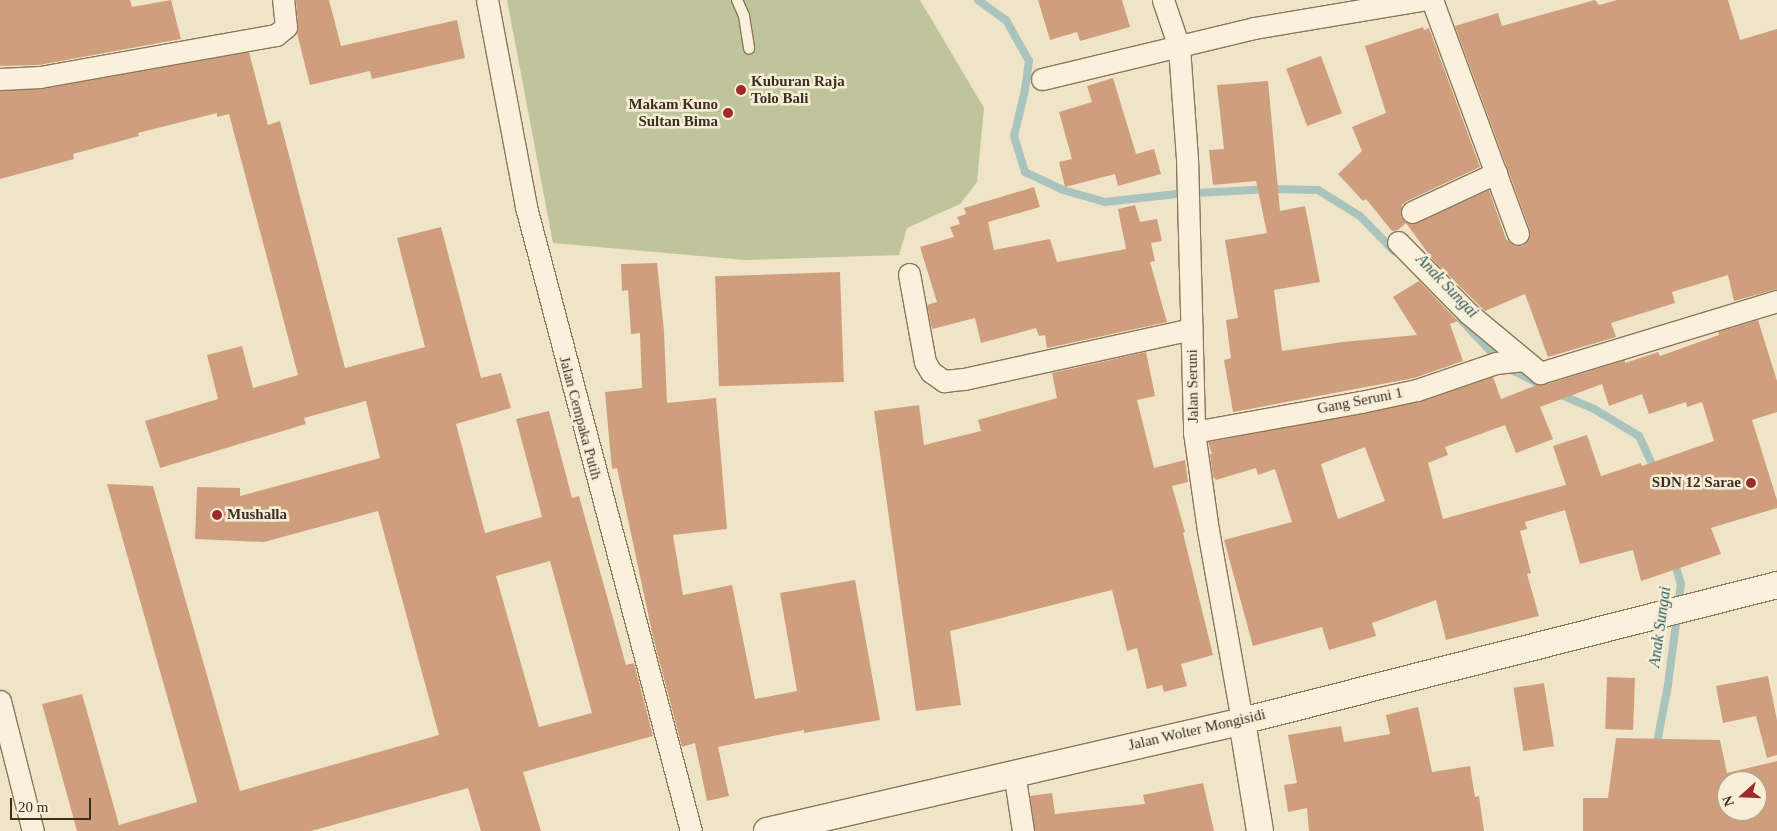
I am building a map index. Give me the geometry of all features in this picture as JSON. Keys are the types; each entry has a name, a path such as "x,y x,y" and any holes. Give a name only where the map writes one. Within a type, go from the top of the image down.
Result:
{"street":[{"path":"0,79 40,77 276,36 286,27 283,0"},
{"name":"Jalan Cempaka Putih","path":"487,0 526,207 691,831"},
{"name":"Jalan Seruni","path":"1163,0 1178,47 1188,158 1194,432 1208,530 1242,721"},
{"path":"1042,79 1254,28 1422,0"},
{"path":"1432,0 1518,234"},
{"path":"1412,212 1496,173"},
{"path":"1398,242 1468,312 1540,373 1777,301"},
{"path":"909,274 925,362 931,372 944,381 964,379 1192,329"},
{"name":"Gang Seruni 1","path":"1194,432 1417,390 1496,363 1524,360"},
{"name":"Jalan Wolter Mongisidi","path":"766,831 1014,772 1242,721 1777,585"},
{"path":"0,701 33,831"},
{"path":"1242,721 1260,831"},
{"path":"1014,772 1023,831"}],"lane":[{"path":"737,0 744,16 749,49"}],"green space":[{"path":"507,0 920,0 984,108 977,182 960,204 907,228 899,255 745,260 553,243"}],"building":[{"path":"0,0 130,0 132,7 171,0 181,39 39,65 0,66"},
{"path":"296,0 329,0 341,46 457,20 465,58 372,79 370,71 310,85 297,33"},
{"path":"1038,0 1122,0 1130,27 1080,41 1077,32 1050,40"},
{"path":"1595,0 1599,5 1617,0 1728,0 1740,40 1777,29 1777,289 1734,301 1728,275 1672,292 1675,303 1611,323 1616,337 1548,357 1525,294 1485,311 1433,260 1406,223 1398,230 1392,231 1366,199 1363,201 1338,174 1362,151 1352,127 1386,113 1365,46 1423,27 1424,30 1429,28 1480,167 1407,201 1402,205 1401,217 1405,222 1417,223 1489,190 1506,239 1515,246 1523,246 1530,237 1530,230 1455,26 1498,13 1502,26"},
{"path":"249,52 268,125 280,121 345,368 425,347 397,238 441,227 481,378 501,373 511,408 456,424 485,533 542,517 516,419 549,411 572,498 579,496 626,665 634,663 653,736 523,772 541,831 481,831 468,788 311,831 77,831 42,704 82,694 119,825 197,802 107,484 153,486 240,791 439,735 378,511 264,542 195,539 197,487 240,488 240,496 380,458 366,401 304,418 306,424 160,468 145,421 218,399 207,355 242,346 253,388 298,375 229,114 217,117 217,113 138,133 139,136 73,154 74,159 0,179 0,91 42,89","holes":["550,561 592,713 539,727 496,576"]},
{"path":"1321,56 1342,113 1307,126 1286,69"},
{"path":"1113,78 1136,154 1154,149 1161,174 1118,186 1115,174 1065,187 1059,162 1072,159 1059,112 1092,102 1087,86"},
{"path":"1268,81 1280,211 1305,206 1320,282 1274,290 1282,351 1342,342 1417,335 1393,297 1419,281 1458,321 1450,324 1463,361 1414,378 1233,412 1224,360 1231,358 1226,320 1238,318 1225,240 1267,233 1256,181 1213,185 1209,150 1224,149 1217,85"},
{"path":"1034,187 1040,207 988,222 994,250 1050,239 1057,262 1126,249 1118,209 1135,205 1140,222 1157,219 1162,241 1151,243 1155,261 1150,262 1167,322 1047,348 1045,335 1039,336 1036,328 981,343 975,318 932,329 927,305 937,302 920,247 954,237 950,227 960,224 957,217 966,214 964,208"},
{"path":"657,263 664,331 667,403 716,398 727,529 673,535 683,595 732,585 755,699 797,691 780,593 855,580 880,720 804,733 804,730 718,747 729,796 707,801 695,743 682,747 653,637 617,468 612,469 608,427 605,392 642,388 640,333 631,334 628,290 622,291 621,264"},
{"path":"840,272 844,382 719,386 715,276"},
{"path":"1758,320 1777,381 1777,412 1752,420 1777,500 1777,508 1711,528 1721,554 1641,581 1633,550 1580,564 1565,510 1525,522 1527,529 1520,531 1531,573 1527,574 1539,616 1446,640 1436,600 1372,623 1376,636 1329,650 1322,627 1253,646 1224,540 1292,522 1275,469 1258,475 1256,468 1216,480 1213,476 1210,454 1212,454 1208,442 1420,402 1493,377 1501,399 1537,385 1544,385 1625,360 1625,363 1658,352 1660,356 1719,335 1718,332","holes":["1602,384 1609,406 1642,394 1649,414 1686,402 1687,407 1702,402 1714,441 1642,466 1641,463 1601,476 1587,435 1553,446 1566,485 1443,519 1428,463 1448,455 1445,447 1505,425 1516,453 1553,439 1540,407","1365,447 1385,501 1338,519 1321,464"]},
{"path":"1146,352 1155,396 1137,400 1154,468 1185,460 1188,482 1172,486 1185,532 1183,533 1213,655 1181,664 1187,686 1164,692 1162,685 1147,689 1137,648 1127,651 1112,590 950,631 961,705 916,711 874,411 919,405 924,445 981,431 978,420 1057,398 1052,373"},
{"path":"1768,676 1777,720 1777,755 1767,758 1756,716 1723,723 1716,686"},
{"path":"1607,677 1635,678 1633,730 1605,729"},
{"path":"1544,683 1554,746 1523,751 1513,688"},
{"path":"1418,707 1432,772 1470,766 1475,797 1479,796 1484,831 1309,831 1307,808 1288,812 1284,785 1297,783 1288,735 1341,726 1344,742 1390,734 1386,715"},
{"path":"1616,738 1720,740 1727,771 1717,771 1717,821 1767,821 1767,771 1735,771 1777,761 1777,831 1583,831 1583,798 1608,798"},
{"path":"1203,783 1214,831 1035,831 1030,796 1052,793 1055,814 1145,804 1143,795"}],"waterway":[{"name":"Anak Sungai","path":"978,0 1006,20 1029,61 1025,90 1014,136 1025,172 1063,190 1105,202 1177,194 1272,189 1318,190 1360,216 1394,251"},
{"name":"Anak Sungai","path":"1461,320 1498,359"},
{"name":"Anak Sungai","path":"1506,367 1549,389"},
{"name":"Anak Sungai","path":"1559,394 1594,409 1639,436 1655,470"},
{"name":"Anak Sungai","path":"1674,560 1681,584 1678,605"},
{"name":"Anak Sungai","path":"1656,748 1668,685 1677,616"}],"place":[{"name":"Kuburan Raja Tolo Bali","path":"741,90"},
{"name":"Makam Kuno Sultan Bima","path":"728,113"},
{"name":"SDN 12 Sarae","path":"1751,483"},
{"name":"Mushalla","path":"217,515"}]}
